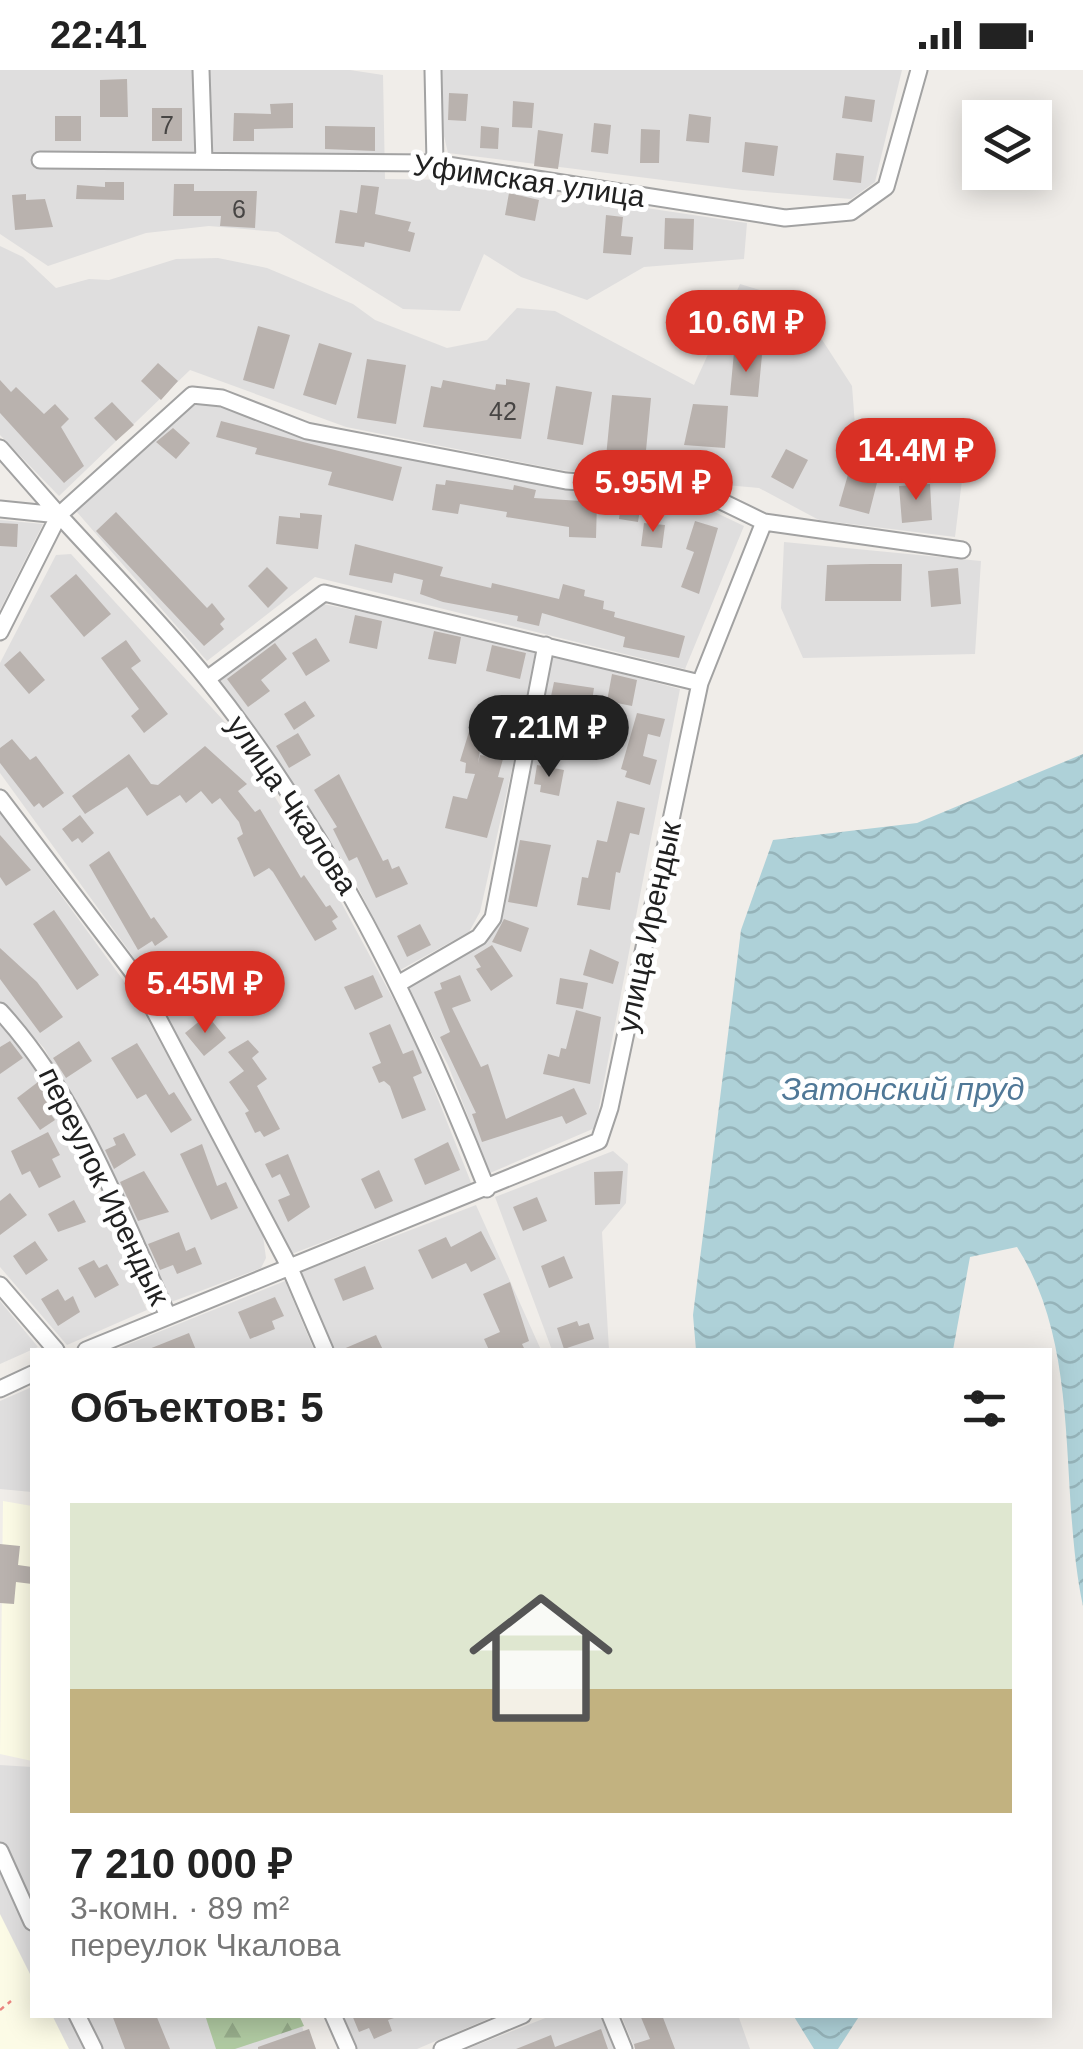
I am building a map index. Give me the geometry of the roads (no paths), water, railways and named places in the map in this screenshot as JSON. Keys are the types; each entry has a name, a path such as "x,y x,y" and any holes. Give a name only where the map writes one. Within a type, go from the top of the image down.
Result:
{"street":[{"path":"201,70 204,161"},
{"path":"433,70 435,163"},
{"name":"Уфимская улица","path":"40,160 435,163 785,218 851,212 886,187 919,70"},
{"path":"0,632 59,515 192,395 222,398 308,431 566,481 698,490 764,522 962,550"},
{"name":"улица Чкалова","path":"0,448 207,679 342,873 433,1052 487,1189"},
{"path":"0,509 59,515"},
{"name":"улица Ирендык","path":"91,1348 599,1141 610,1108 700,683 764,522"},
{"path":"207,679 324,593 700,683"},
{"path":"398,984 479,937 493,918 546,644"},
{"path":"0,798 137,978 289,1266 324,1348"},
{"name":"переулок Ирендык","path":"0,1011 38,1052 93,1150 168,1316"},
{"path":"0,1284 54,1348"},
{"path":"0,1389 30,1375"},
{"path":"0,1851 30,1918"},
{"path":"79,2018 94,2049"},
{"path":"334,2018 348,2049"},
{"path":"442,2049 517,2018"},
{"path":"611,2018 624,2049"}],"water":[{"name":"Затонский пруд","path":"1083,754 1083,1606 1052,1330 1038,1287 1017,1247 970,1257 953,1348 696,1348 693,1315 741,930 773,840 917,823"},
{"path":"795,2018 858,2018 838,2049 814,2049"}]}
